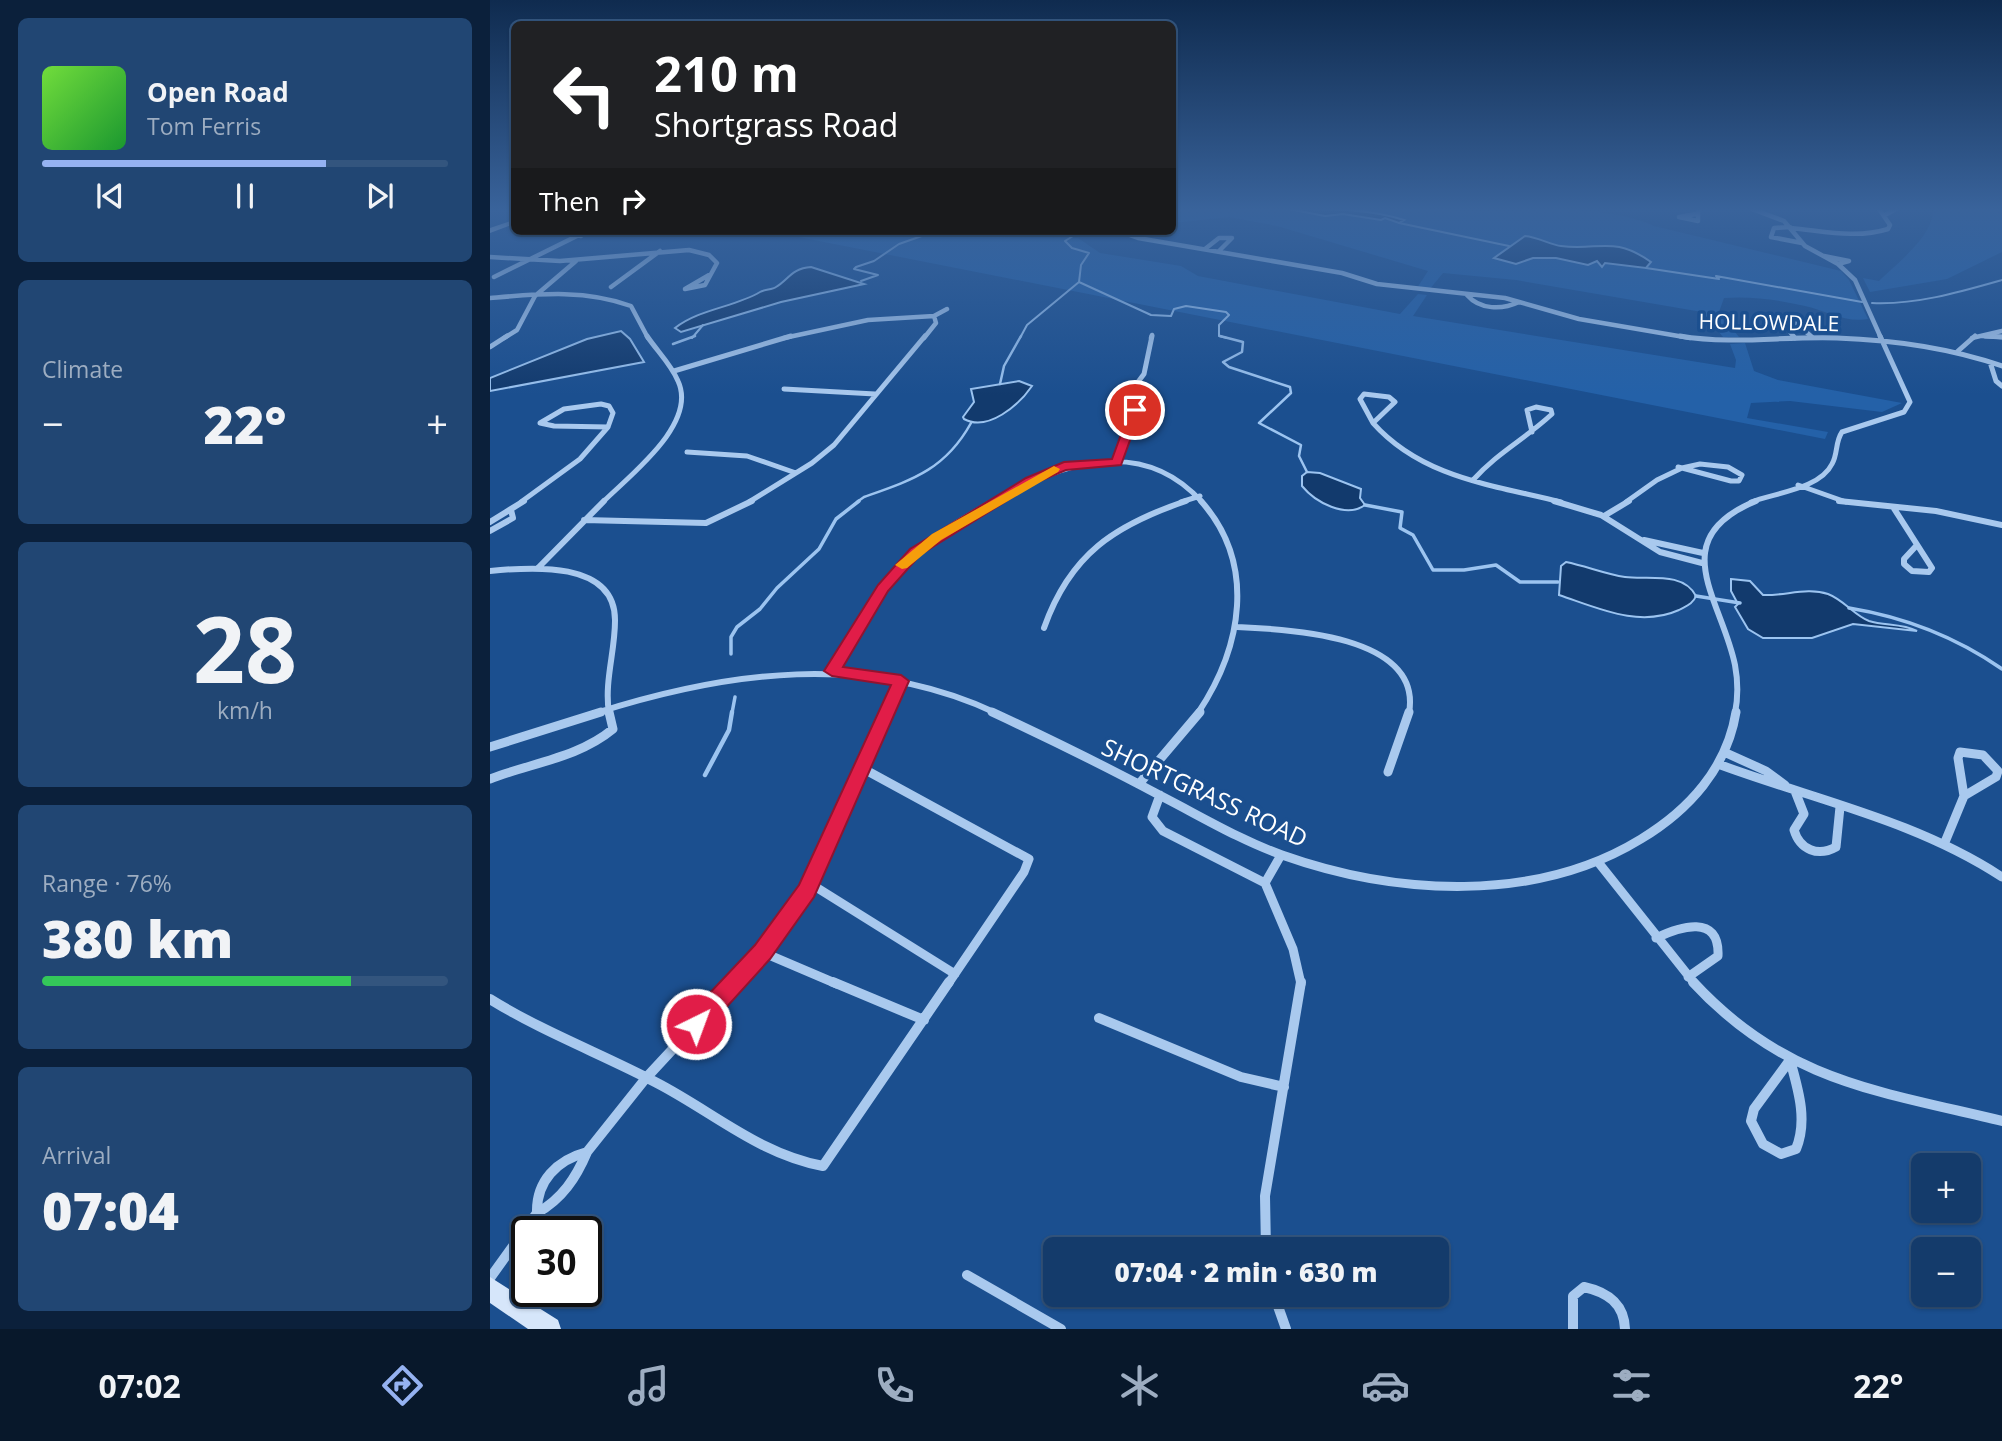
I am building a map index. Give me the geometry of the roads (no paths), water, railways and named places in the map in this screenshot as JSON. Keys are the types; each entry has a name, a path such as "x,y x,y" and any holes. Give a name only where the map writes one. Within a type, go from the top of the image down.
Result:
{"street":[{"path":"494,277 504,271"},
{"path":"490,347 517,330 535,296 564,271"},
{"path":"611,286 631,271"},
{"path":"709,275 685,289 702,288 712,271"},
{"name":"HOLLOWDALE","path":"1331,271 1377,284 1438,294 1520,302 1578,319 1691,338 1724,340 1812,337 1885,343 1958,351 2002,366"},
{"name":"SHORTGRASS ROAD","path":"490,747 606,708 716,680 832,671 901,681 959,696 1281,855 1336,871 1396,883 1449,887 1512,883 1568,874 1639,842 1689,801 1724,752 1736,710 1735,665 1729,642 1706,587 1702,564 1703,554 1714,529 1735,511 1818,477 1832,466 1835,443 1842,432 1897,416 1908,407 1909,394 1859,286 1845,271"},
{"path":"490,298 598,295 631,306 645,334 674,371 684,395 683,408 670,435 538,568"},
{"path":"1467,295 1472,302 1480,305 1511,307 1520,302"},
{"path":"674,371 822,329 898,315 933,316 947,309"},
{"path":"584,520 706,523 735,512 834,445 936,323 933,316"},
{"path":"1795,338 1782,322 1797,324 1812,337"},
{"path":"1958,351 1964,342 1992,330 2002,331"},
{"path":"1116,462 1135,410 1129,394 1144,374 1153,334"},
{"path":"1981,336 2002,337"},
{"path":"1990,362 1996,382 2002,386"},
{"path":"784,389 875,394"},
{"path":"1373,423 1393,405 1393,400 1371,394 1360,396 1373,423 1392,446 1407,457 1473,480 1604,516 1654,550 1702,564"},
{"path":"490,522 511,510 585,454 608,427 613,413 609,405 603,404 566,409 548,415 540,424 545,426 582,423 608,427"},
{"path":"1473,480 1494,457 1532,432 1552,414 1551,410 1536,407 1527,410 1532,432"},
{"path":"687,452 747,456 796,473"},
{"path":"832,671 883,588 915,552 1047,472 1082,462 1116,462 1172,475 1200,496 1224,530 1238,577 1237,627 1226,663 1193,723 1139,784"},
{"path":"1604,516 1678,467 1711,464 1738,470 1742,475 1739,481 1731,481 1678,467"},
{"path":"1798,485 1836,502 1937,512 2002,525"},
{"path":"1044,628 1052,599 1062,583 1099,542 1139,518 1200,496"},
{"path":"1893,507 1932,568 1930,572 1912,571 1903,562 1917,545"},
{"path":"490,531 513,517 511,510"},
{"path":"1637,538 1703,554"},
{"path":"490,571 538,568 578,574 607,595 615,616 606,708 613,729 604,739 490,779"},
{"path":"1237,627 1322,635 1387,660 1408,678 1411,694 1409,711 1388,772"},
{"path":"490,1278 537,1213 549,1206 576,1178 587,1152 646,1078 762,952 811,884 901,681"},
{"path":"1724,752 1766,771 1792,790 1804,814 1794,830 1795,836 1810,850 1825,853 1836,847 1840,807"},
{"path":"1945,842 1964,796 1958,758 1961,752 1973,752 1990,760 1998,771 1996,777 1964,796"},
{"path":"1717,764 1763,782 1945,842 2002,877"},
{"path":"490,999 528,1024 646,1078 782,1156 823,1166 1024,872 1029,859 862,768"},
{"path":"1160,795 1152,817 1163,831 1265,883 1301,972 1298,1015 1265,1196 1266,1237"},
{"path":"1265,883 1281,855"},
{"path":"1598,862 1688,978 1732,1021 1790,1060 1825,1075 2002,1121"},
{"path":"811,884 955,974"},
{"path":"1656,938 1687,925 1700,927 1713,936 1719,950 1718,956 1688,978"},
{"path":"762,952 924,1020"},
{"path":"1098,1018 1230,1073 1284,1087"},
{"path":"1790,1060 1798,1091 1802,1139 1796,1149 1781,1154 1763,1144 1751,1121 1754,1109 1790,1060"},
{"path":"537,1213 535,1201 553,1169 564,1158 587,1152"},
{"path":"967,1275 1061,1329"},
{"path":"1573,1329 1570,1320 1573,1296 1584,1287 1598,1289 1614,1298 1626,1319 1625,1329"},
{"path":"490,1289 549,1329"},
{"path":"1278,1307 1286,1329"}],"waterway":[{"path":"861,281 878,275 862,271"},
{"path":"1079,282 1080,271"},
{"path":"1666,271 1719,279 1716,276 1862,302"},
{"path":"1872,303 1921,300 2002,280"},
{"path":"1020,338 1027,325 1079,282"},
{"path":"1079,282 1151,315 1171,316 1174,309 1186,306 1226,312 1229,315 1219,325 1219,336 1227,338"},
{"path":"693,337 703,325"},
{"path":"1000,384 1004,366 1021,336"},
{"path":"1220,336 1243,342 1242,352 1223,362 1229,367 1290,387 1291,393 1259,423 1301,445 1299,456 1307,472"},
{"path":"673,344 693,337"},
{"path":"857,502 912,479 938,463 961,439 971,423"},
{"path":"731,654 731,637 737,627 760,609 777,588 819,549 836,519 859,501"},
{"path":"1365,505 1402,512 1400,528 1413,535 1433,570 1464,570 1496,565 1520,582 1558,582"},
{"path":"1696,596 1740,603"},
{"path":"1849,608 1890,617 1929,630 1966,647 2002,669"},
{"path":"732,713 735,697"},
{"path":"705,775 729,730 732,712"}]}
